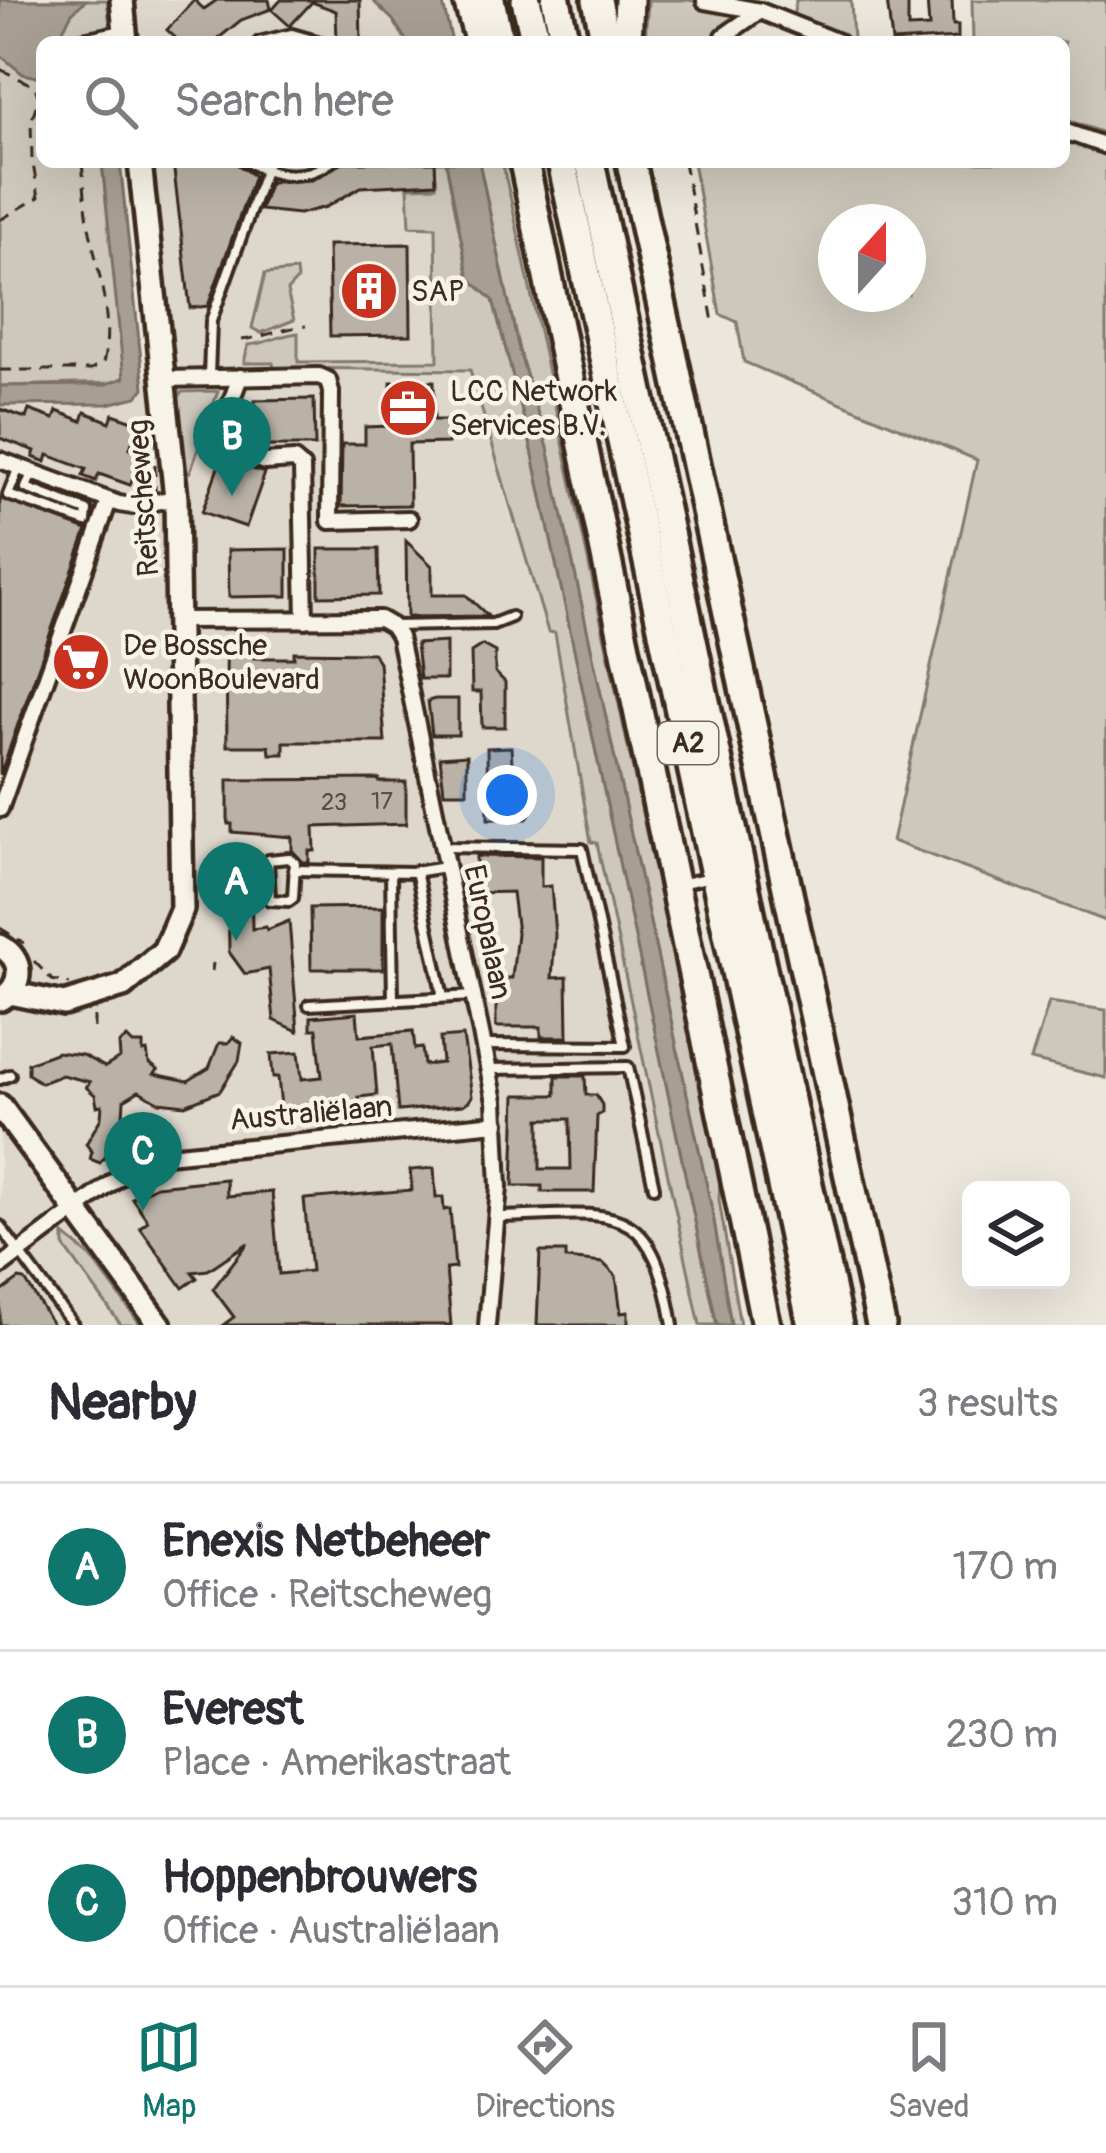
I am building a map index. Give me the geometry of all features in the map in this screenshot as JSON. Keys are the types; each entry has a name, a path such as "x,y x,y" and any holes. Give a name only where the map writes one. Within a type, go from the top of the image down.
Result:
{"highway":[{"path":"468,0 478,36"},
{"path":"490,0 498,36"},
{"path":"526,0 535,36"},
{"path":"556,0 564,36"},
{"path":"598,0 605,36"},
{"path":"627,36 629,0"},
{"name":"A2","path":"525,168 766,1325"},
{"name":"A2","path":"563,168 812,1325"},
{"name":"A2","path":"591,168 838,1325"},
{"name":"A2","path":"637,168 645,228 881,1325"}],"street":[{"path":"121,2 125,36"},
{"path":"705,2 760,11 823,36"},
{"path":"724,36 760,11"},
{"path":"1070,133 1106,146"},
{"name":"Reitscheweg","path":"10,988 64,1004 85,990 123,986 167,946 181,914 178,620 166,500 164,379 141,168"},
{"path":"164,379 320,376 328,380 332,392 330,520 410,519"},
{"path":"241,377 215,445 266,462 293,460 302,467 305,620"},
{"path":"0,460 109,501 132,506 166,500"},
{"path":"0,808 109,501"},
{"path":"178,620 380,620 392,626"},
{"name":"Europalaan","path":"392,626 497,1123 496,1217 487,1325"},
{"path":"0,946 14,957 10,988"},
{"path":"0,1106 160,1325"},
{"name":"Australiëlaan","path":"0,1267 136,1163 162,1154 497,1123"}],"lane":[{"path":"209,378 211,321 266,168"},
{"path":"271,168 303,175 318,168"},
{"path":"26,470 26,488 87,511 86,522 8,496 26,470"},
{"path":"392,626 493,624 511,617"},
{"path":"442,847 582,849 625,1046 483,1045"},
{"path":"269,859 292,860 294,870 291,901 268,898 269,859"},
{"path":"294,870 392,872 446,866"},
{"path":"416,871 443,997"},
{"path":"392,872 393,1000"},
{"path":"677,884 716,876"},
{"path":"309,1004 473,996"},
{"path":"488,1069 628,1067 654,1187"},
{"path":"161,1128 162,1154"},
{"path":"496,1217 604,1215 623,1221 656,1254 673,1325"},
{"path":"0,1226 73,1325"}],"path":[{"path":"0,69 36,89"},
{"path":"0,220 38,197 31,121 36,107"},
{"path":"0,370 91,370 103,363 106,341 100,269 83,168"},
{"path":"685,168 713,322"},
{"path":"242,340 306,326"},
{"path":"154,450 166,500"},
{"path":"0,928 21,940 41,972 85,990"},
{"path":"212,971 213,963"}],"shaded area":[{"path":"0,0 107,0 111,36 36,36 36,168 103,168 124,378 116,383 0,386"},
{"path":"0,0 86,0 59,36 36,36 36,77 23,74 0,55"},
{"path":"136,0 388,0 409,36 139,36"},
{"path":"372,0 442,0 451,36 403,36"},
{"path":"648,0 689,0 747,14 720,36 645,36"},
{"path":"796,0 851,0 853,36 843,36 793,17"},
{"path":"972,0 1106,0 1106,134 1070,121 1070,36 973,36"},
{"path":"1070,137 1106,151 1106,921 892,841 977,460 744,362 737,322 720,314 694,168 1070,168"},
{"path":"103,168 121,168 144,388 137,397 108,404 0,405 0,386 103,385 124,378"},
{"path":"147,168 445,168 554,630 701,1325 0,1325 0,381 162,377"},
{"path":"435,168 447,168 469,278 493,299 532,450 717,1325 700,1325 597,843 591,842 555,633 548,632 470,370 274,368 273,363 244,363 248,345 298,333 298,362 438,361 436,227 410,226 408,187 436,186"},
{"path":"447,168 480,168 519,351 548,448 713,1215 731,1325 717,1325 532,450 493,300 469,278"},
{"path":"480,168 503,168 511,200 720,1177 719,1200 740,1325 731,1325 713,1215 548,448 519,351"},
{"path":"296,271 297,280 287,291 294,320 261,333 252,328 265,274"},
{"path":"218,391 190,472 184,470 175,404 182,392"},
{"path":"1049,1002 1106,1010 1106,1078 1031,1060"},
{"path":"64,1235 91,1257 141,1325 121,1325 64,1246"}],"building":[{"path":"194,0 204,9 217,0 269,0 271,9 241,20 221,36 174,36 167,30"},
{"path":"281,0 360,0 361,36 337,36 336,11 312,2 290,26 272,10"},
{"path":"887,0 908,0 908,28 929,27 927,0 952,0 958,36 891,36"},
{"path":"174,168 243,168 254,176 208,306 190,308"},
{"path":"333,168 435,168 436,183 361,187 326,207 299,214 260,210 270,182 312,180"},
{"name":"SAP","path":"410,244 411,335 330,336 328,245"},
{"path":"434,381 434,420 454,420 454,434 448,434 448,443 409,444 410,505 341,506 342,444 365,444 365,427 392,426 391,382"},
{"path":"314,399 315,446 255,446 255,441 231,433 242,405 255,405 255,400"},
{"path":"0,409 26,418 29,410 54,419 57,411 82,421 85,412 110,422 113,414 139,423 130,448 142,452 130,485 99,474 96,481 83,476 86,469 48,455 46,462 33,457 35,451 0,438"},
{"path":"221,459 265,473 246,527 202,512"},
{"path":"0,498 87,530 0,775"},
{"path":"406,541 432,566 432,595 466,595 488,616 407,617"},
{"path":"288,549 288,596 229,597 228,550"},
{"path":"319,549 378,549 379,595 319,596"},
{"path":"446,642 446,679 420,679 416,644"},
{"path":"226,644 254,644 254,658 294,658 294,652 373,653 379,662 385,742 284,742 284,754 270,754 269,746 227,746"},
{"path":"482,645 495,652 495,672 505,682 505,727 482,727 481,692 472,692 471,652"},
{"path":"458,699 458,735 432,735 428,701"},
{"path":"511,747 514,795 527,795 533,807 527,819 488,819 487,748"},
{"path":"467,755 467,792 444,792 440,757"},
{"path":"228,780 406,782 406,824 314,827 315,851 309,851 309,862 292,850 292,837 232,832 228,824"},
{"path":"476,856 541,857 541,887 551,886 552,978 567,977 568,1037 541,1037 541,1027 496,1027 496,978 512,978 517,933 512,892 476,893"},
{"path":"251,867 252,929 267,930 289,921 298,1031 274,1020 269,969 245,974 229,952 228,874"},
{"path":"383,907 383,969 311,969 310,908"},
{"path":"357,1013 359,1036 413,1031 415,1049 422,1048 424,1065 442,1063 440,1038 463,1036 469,1101 398,1111 392,1044 373,1046 377,1095 359,1097 361,1114 282,1117 271,1054 299,1052 302,1079 322,1077 317,1029 311,1029 311,1017"},
{"path":"233,1037 242,1043 239,1061 220,1091 185,1105 159,1102 139,1091 124,1100 122,1132 100,1163 90,1159 92,1152 86,1144 101,1118 102,1105 97,1106 95,1095 86,1087 90,1082 62,1075 41,1083 28,1074 28,1063 57,1052 82,1055 105,1067 120,1058 119,1044 127,1038 143,1044 149,1063 158,1070 154,1074 188,1081 209,1068 219,1043"},
{"path":"556,1076 585,1076 586,1095 596,1095 602,1105 597,1116 594,1192 542,1192 542,1186 513,1186 516,1095 556,1095","holes":["540,1119 570,1119 571,1169 540,1169"]},
{"path":"434,1168 436,1198 443,1197 444,1210 450,1209 455,1268 446,1269 451,1325 223,1325 234,1317 213,1289 248,1243 208,1270 192,1272 197,1278 183,1288 140,1227 148,1221 132,1198 156,1186 226,1179 227,1196 272,1192 279,1274 311,1271 304,1199 412,1190 410,1170"},
{"path":"540,1252 566,1252 566,1259 603,1263 616,1276 621,1313 628,1312 628,1325 537,1325"},
{"path":"19,1279 25,1280 53,1325 0,1325 0,1293"}],"place":[{"name":"SAP","path":"369,291"},
{"name":"LCC Network Services B.V.","path":"408,408"},
{"name":"Everest","path":"232,496"},
{"name":"De Bossche WoonBoulevard","path":"81,662"},
{"name":"Enexis Netbeheer","path":"236,941"},
{"name":"Hoppenbrouwers","path":"143,1211"}]}
